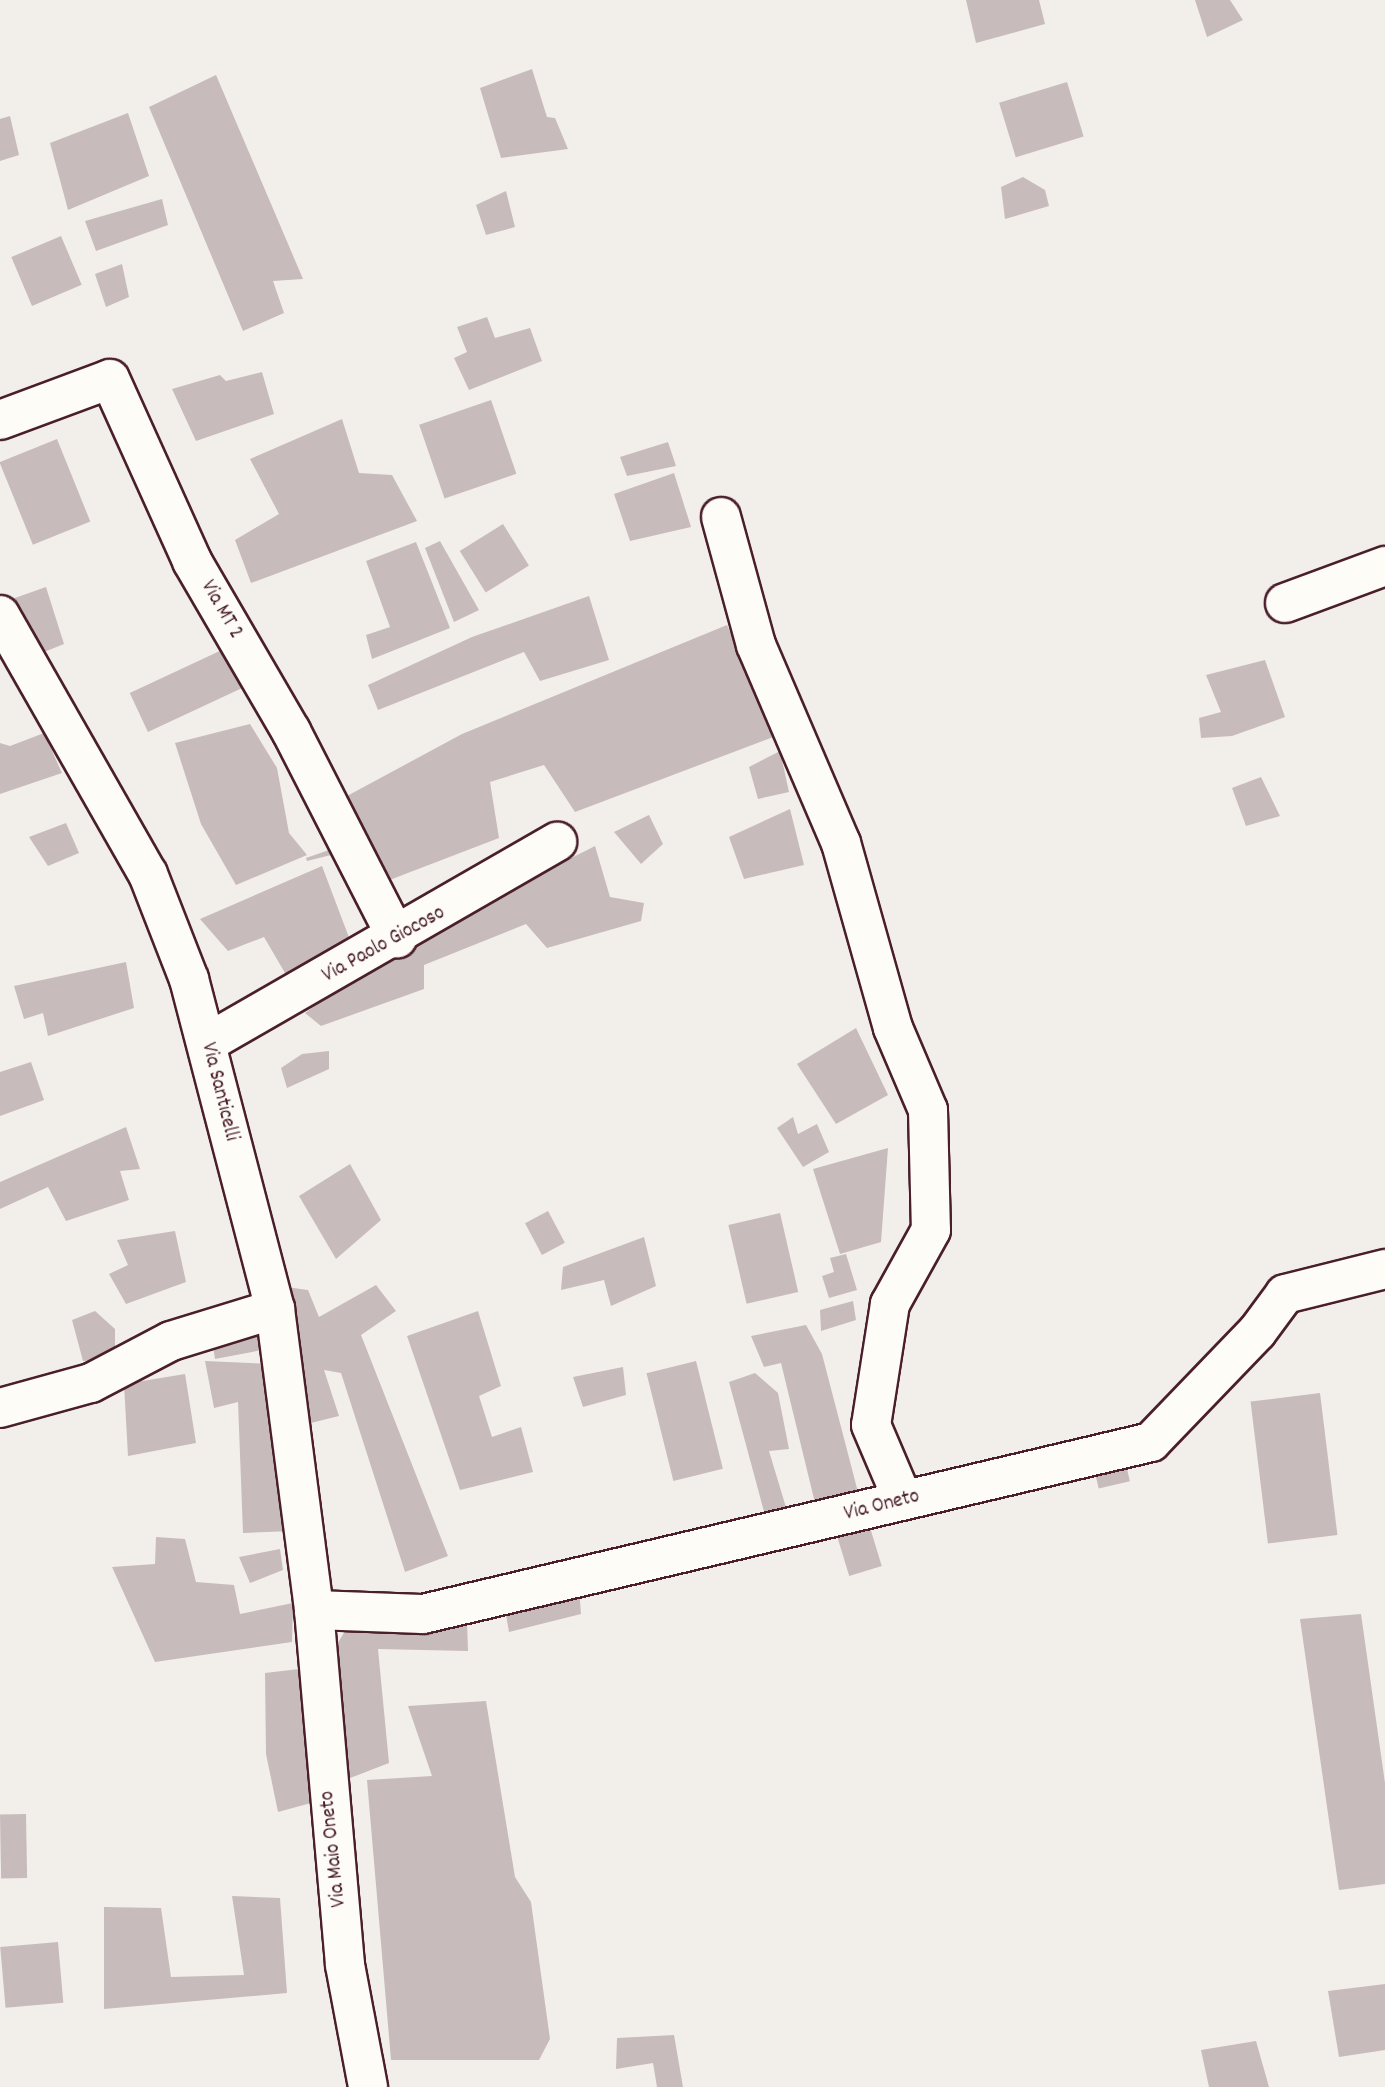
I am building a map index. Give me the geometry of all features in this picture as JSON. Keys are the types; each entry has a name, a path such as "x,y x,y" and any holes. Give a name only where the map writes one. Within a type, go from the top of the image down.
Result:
{"street":[{"name":"Via MT 2","path":"0,419 110,379 192,561 292,731 397,938"},
{"path":"721,517 756,645 841,843 893,1028 928,1110 931,1230 890,1304 870,1425 903,1500"},
{"path":"1285,603 1385,566"},
{"name":"Via Santicelli","path":"0,615 148,874 207,1043 275,1310 314,1610"},
{"name":"Via Paolo Giocoso","path":"207,1043 397,938 557,842"},
{"name":"Via Oneto","path":"314,1610 423,1614 1151,1442 1257,1332 1285,1294 1385,1269"},
{"path":"0,1408 91,1383 171,1341 275,1310"},
{"name":"Via Maio Oneto","path":"314,1610 345,1965 368,2087"}],"building":[{"path":"966,0 1039,0 1045,24 976,43"},
{"path":"1195,0 1230,0 1243,20 1207,37"},
{"path":"532,69 547,117 555,118 568,149 501,158 480,88"},
{"path":"216,75 303,279 273,281 284,313 243,331 149,107"},
{"path":"1067,82 1084,137 1016,157 999,103"},
{"path":"128,113 149,176 68,210 50,143"},
{"path":"10,116 19,155 0,161 0,119"},
{"path":"1023,177 1045,190 1049,206 1005,219 1001,187"},
{"path":"506,191 515,227 486,235 476,205"},
{"path":"162,199 168,225 96,251 85,221"},
{"path":"61,236 82,285 32,306 11,257"},
{"path":"122,264 129,297 106,307 95,274"},
{"path":"487,317 495,338 530,328 542,361 469,390 454,358 467,352 457,327"},
{"path":"262,372 274,414 196,441 172,389 220,375 226,381"},
{"path":"491,400 516,474 445,498 419,425"},
{"path":"342,419 359,473 392,475 417,521 251,583 235,540 279,514 250,459"},
{"path":"57,439 90,522 33,545 0,462"},
{"path":"668,442 676,466 627,476 620,457"},
{"path":"674,473 691,527 630,541 614,494"},
{"path":"503,524 529,566 486,593 460,551"},
{"path":"440,541 479,610 454,622 425,548"},
{"path":"416,542 450,628 372,659 366,635 390,627 366,561"},
{"path":"46,587 64,644 39,654 12,599"},
{"path":"589,596 609,660 540,681 524,652 378,710 368,685 472,637"},
{"path":"727,625 776,736 575,812 544,765 490,782 499,838 387,881 347,796 462,734"},
{"path":"224,649 242,688 148,732 130,693"},
{"path":"1265,660 1285,717 1232,736 1201,738 1199,718 1221,712 1206,675"},
{"path":"250,724 277,768 289,833 307,855 236,885 201,824 175,743"},
{"path":"44,733 62,773 0,794 0,743 10,746"},
{"path":"780,751 789,792 758,799 749,767"},
{"path":"1261,777 1280,816 1246,826 1232,788"},
{"path":"790,809 804,865 744,879 729,837"},
{"path":"649,815 663,844 641,864 614,832"},
{"path":"66,823 79,853 48,866 29,837"},
{"path":"595,846 610,897 644,903 641,921 547,948 526,924 424,965 424,989 321,1026 305,1013 394,948"},
{"path":"329,850 331,855 307,861 306,858"},
{"path":"322,866 353,948 312,959 318,969 292,985 264,937 228,951 200,919"},
{"path":"126,962 134,1008 48,1036 43,1013 24,1019 14,986"},
{"path":"856,1028 888,1095 836,1124 797,1064"},
{"path":"329,1051 329,1069 287,1088 281,1068 302,1054"},
{"path":"31,1062 44,1100 0,1116 0,1072"},
{"path":"793,1117 798,1134 817,1124 829,1152 803,1167 777,1128"},
{"path":"126,1127 140,1169 120,1171 129,1200 66,1221 48,1187 0,1209 0,1182"},
{"path":"888,1148 881,1242 840,1254 813,1169"},
{"path":"350,1164 381,1220 336,1259 299,1196"},
{"path":"548,1211 565,1243 542,1255 525,1223"},
{"path":"780,1213 798,1292 747,1304 728,1225"},
{"path":"175,1231 186,1282 126,1304 109,1274 128,1265 117,1240"},
{"path":"644,1237 656,1286 611,1306 604,1280 561,1290 563,1267"},
{"path":"846,1254 857,1290 829,1298 822,1276 834,1272 830,1258"},
{"path":"376,1285 396,1311 361,1335 448,1556 405,1572 341,1373 324,1370 339,1416 307,1424 286,1287 308,1290 319,1317"},
{"path":"853,1301 856,1320 821,1331 820,1310"},
{"path":"95,1311 115,1329 115,1359 83,1361 72,1320"},
{"path":"478,1311 501,1386 479,1396 492,1437 521,1427 533,1472 460,1490 407,1336"},
{"path":"264,1321 278,1347 215,1359 211,1333"},
{"path":"806,1325 822,1354 859,1496 815,1503 781,1363 764,1367 751,1336"},
{"path":"205,1361 272,1364 292,1531 243,1533 238,1402 214,1408"},
{"path":"696,1361 723,1469 673,1481 647,1373"},
{"path":"623,1367 626,1395 583,1407 573,1377"},
{"path":"755,1373 778,1393 789,1449 769,1451 788,1514 766,1519 729,1382"},
{"path":"185,1374 196,1443 128,1456 124,1384"},
{"path":"1320,1393 1337,1535 1268,1543 1251,1402"},
{"path":"1124,1456 1130,1481 1099,1489 1093,1463"},
{"path":"868,1521 882,1566 849,1576 835,1531"},
{"path":"156,1537 185,1539 196,1582 234,1585 240,1614 293,1603 292,1642 155,1662 112,1567 155,1564"},
{"path":"280,1549 283,1570 250,1583 239,1557"},
{"path":"579,1588 581,1614 509,1632 505,1609"},
{"path":"1361,1614 1385,1783 1385,1884 1339,1890 1300,1619"},
{"path":"352,1620 467,1621 468,1651 378,1649 389,1763 345,1780 325,1663"},
{"path":"299,1669 311,1803 278,1812 266,1754 265,1673"},
{"path":"486,1701 515,1877 531,1902 550,2039 539,2060 391,2060 367,1780 432,1776 408,1706"},
{"path":"0,1814 26,1814 27,1878 1,1878"},
{"path":"232,1896 280,1898 287,1993 104,2009 104,1907 161,1908 171,1977 244,1975"},
{"path":"58,1942 63,2003 6,2008 0,1947"},
{"path":"1385,1984 1385,2050 1339,2057 1328,1991"},
{"path":"674,2035 683,2087 657,2087 653,2063 616,2069 617,2038"},
{"path":"1256,2041 1269,2087 1209,2087 1201,2050"}]}
